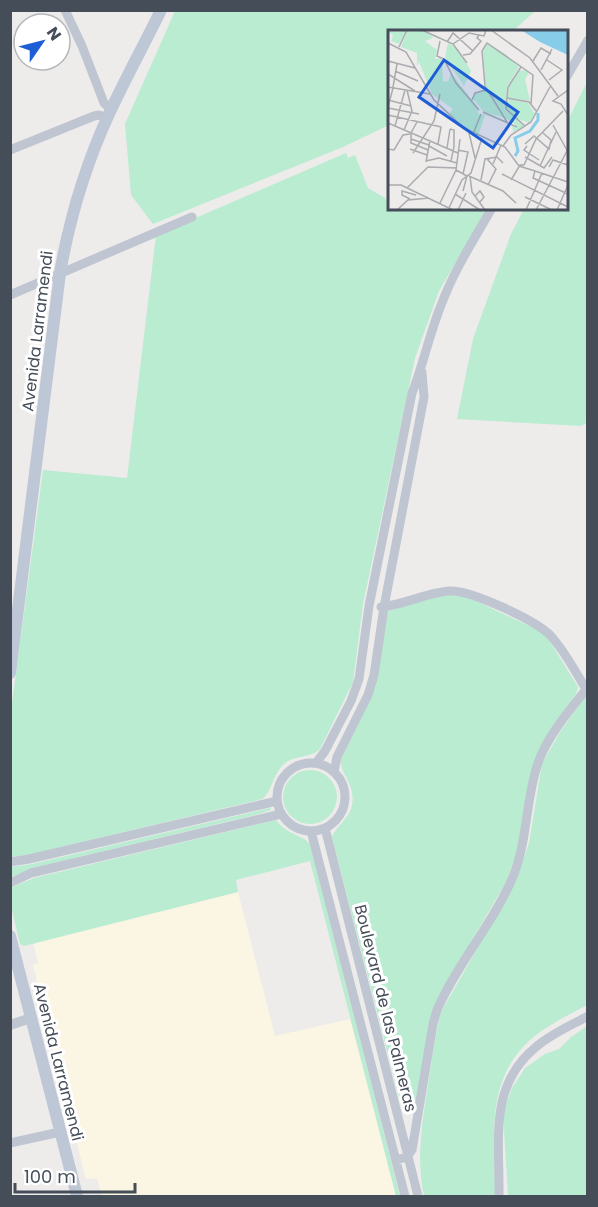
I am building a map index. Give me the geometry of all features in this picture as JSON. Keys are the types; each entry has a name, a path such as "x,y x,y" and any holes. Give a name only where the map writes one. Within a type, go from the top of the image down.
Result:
{"main road":[{"name":"Avenida Larramendi","path":"10,673 66,236 76,196 109,113 161,10"},
{"name":"Avenida Larramendi","path":"10,936 76,1197"}],"street":[{"path":"10,150 94,116 109,113 65,10"},
{"path":"568,76 588,40"},
{"path":"316,763 326,751 355,690 360,672 369,606 412,393 422,370 431,335 447,290 465,253 491,210"},
{"path":"10,295 192,217"},
{"path":"334,772 337,757 371,686 424,397 422,370"},
{"path":"369,606 384,607 447,591 470,594 532,622 548,633 587,688 560,724 541,755 532,786 523,846 513,878 437,1010 412,1150 408,1157 396,1160"},
{"path":"316,763 334,772 343,786 344,802 338,817 325,828 311,831 292,825 281,814 277,801 277,789 285,774 299,764 316,763"},
{"path":"10,862 29,860 277,801"},
{"path":"10,882 31,873 281,814"},
{"name":"Boulevard de las Palmeras","path":"325,828 418,1197"},
{"name":"Boulevard de las Palmeras","path":"311,831 405,1197"},
{"path":"499,1197 499,1118 505,1087 513,1073 535,1047 588,1016"},
{"path":"10,1025 31,1018"},
{"path":"10,1143 60,1132"}],"shaded area":[{"path":"238,892 275,1036 350,1019 396,1196 102,1196 97,1178 85,1177 70,1111 64,1095 68,1088 62,1085 33,965 38,963 33,941"}],"green space":[{"path":"175,10 535,11 514,30 388,30 388,125 343,147 153,224 131,195 125,124"},
{"path":"587,82 587,423 581,426 457,419 473,339 511,234 523,210 568,210 568,120"},
{"path":"346,153 348,158 355,155 368,188 385,198 388,210 486,210 439,291 415,358 363,604 353,682 320,749 285,763 277,772 268,792 262,799 11,857 11,711 43,470 127,478 156,235"},
{"path":"453,595 474,600 538,630 549,640 578,687 576,694 553,725 542,745 516,855 506,882 445,986 415,1107 410,1111 401,1105 332,837 352,805 352,791 342,769 341,759 372,696 388,611 440,596"},
{"path":"587,694 587,1005 536,1035 519,1052 507,1070 500,1089 494,1130 495,1196 424,1196 420,1168 422,1127 441,1012 516,881 529,843 542,764 560,732"},
{"path":"305,770 315,770 325,774 333,782 337,797 333,812 325,820 315,824 305,824 295,820 287,812 283,802 283,792 287,782 295,774"},
{"path":"270,808 271,810 259,814 33,868 11,877 11,867"},
{"path":"276,820 285,829 310,844 400,1196 396,1196 310,861 236,880 238,892 24,946 20,944 11,906 10,888 34,878"},
{"path":"587,1026 587,1196 508,1196 503,1113 512,1088 525,1068 545,1054 559,1049"}]}
